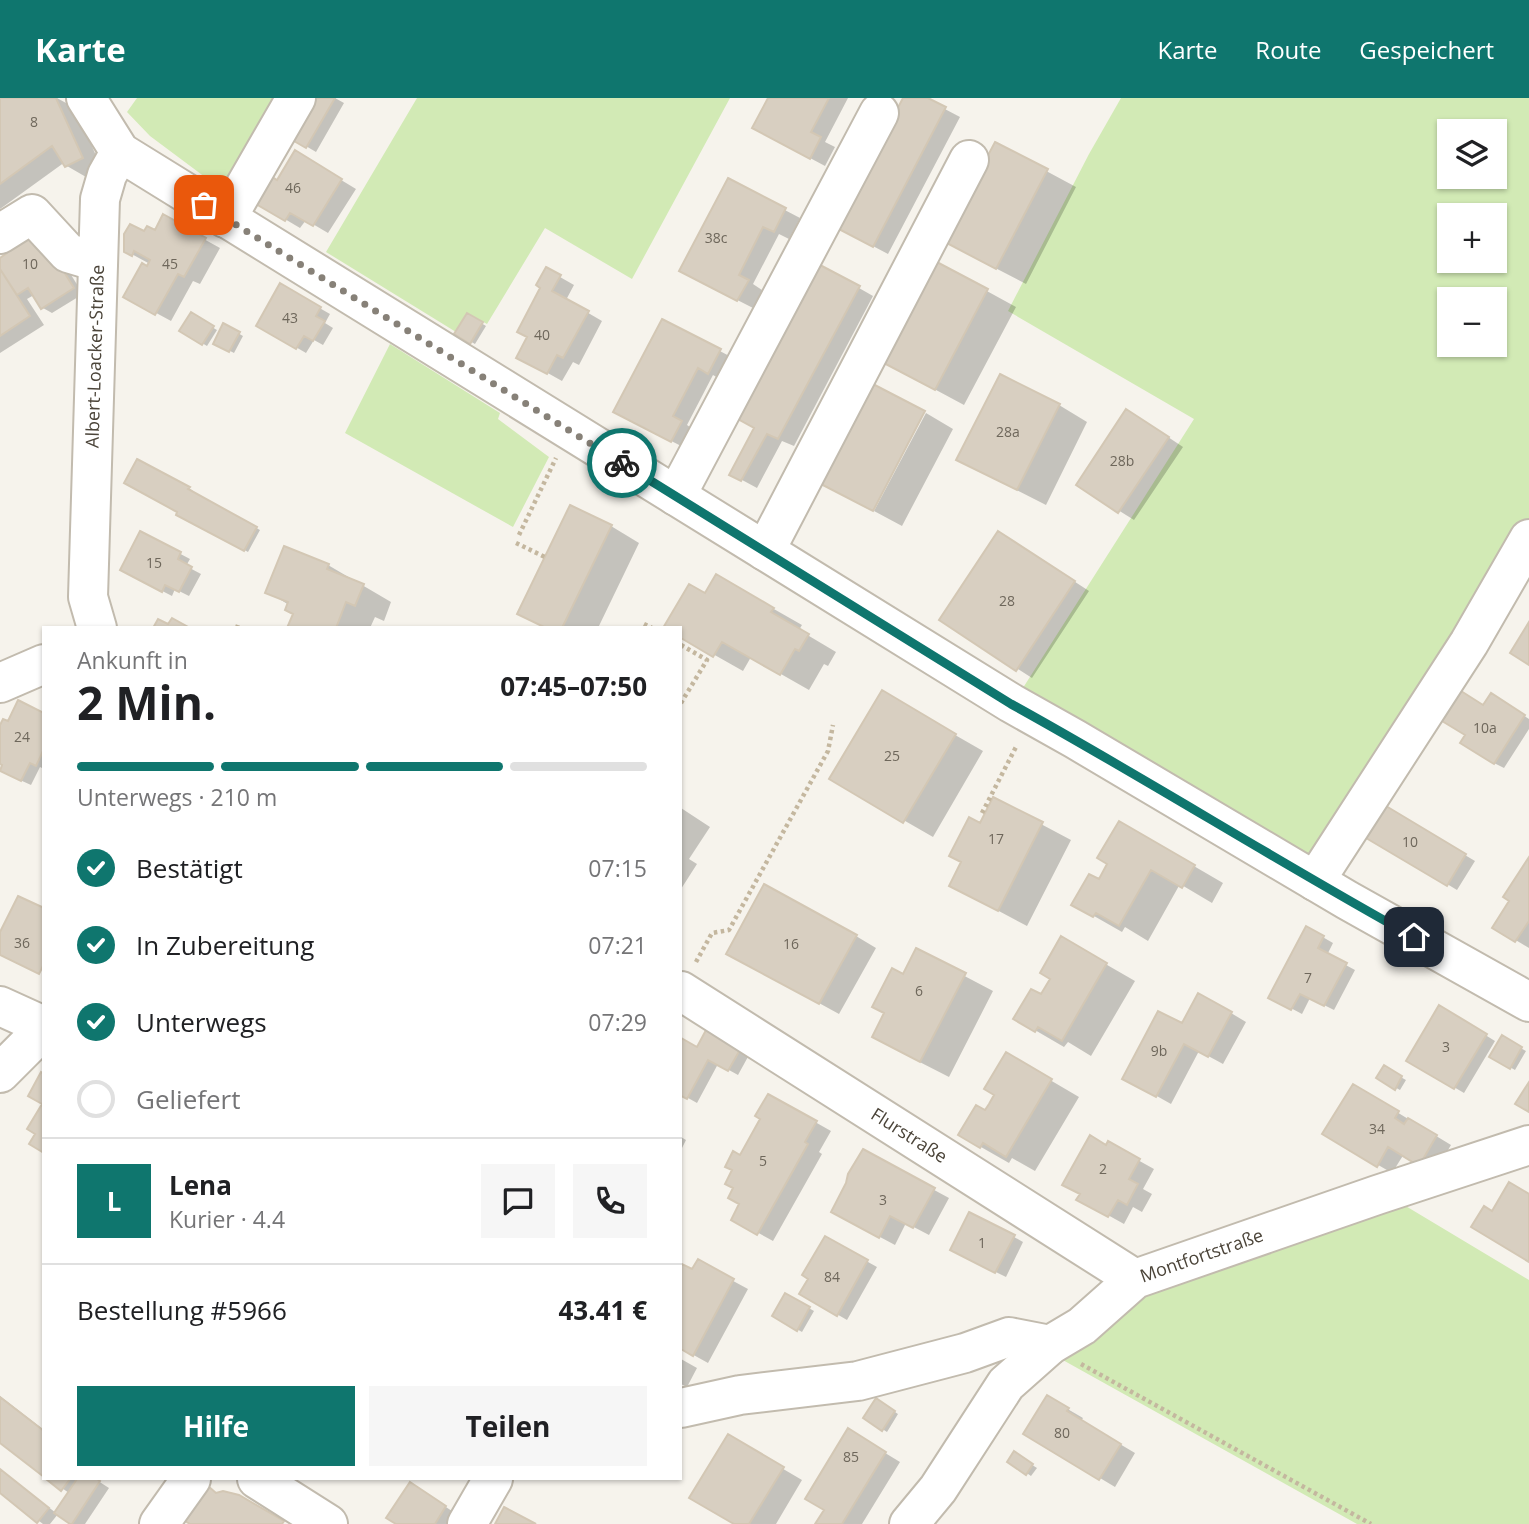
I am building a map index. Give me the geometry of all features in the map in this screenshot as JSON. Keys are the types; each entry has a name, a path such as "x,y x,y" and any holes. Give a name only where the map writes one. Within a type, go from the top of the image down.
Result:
{"street":[{"path":"86,98 120,152 225,218 1034,716 1315,881 1529,1002"},
{"path":"225,218 296,98"},
{"path":"676,496 880,113"},
{"name":"Albert-Loacker-Straße","path":"96,626 88,597 100,199 107,175 120,152"},
{"path":"765,551 969,160"},
{"path":"0,234 32,214 68,253 97,262"},
{"path":"1315,881 1469,643 1529,539"},
{"path":"0,683 42,665"},
{"name":"Flurstraße","path":"687,980 871,1113 1135,1279"},
{"path":"0,1006 42,1026"},
{"path":"0,1073 42,1029"},
{"name":"Montfortstraße","path":"1050,1345 1082,1326 1135,1279 1529,1145"},
{"path":"682,1408 740,1395 858,1381 965,1353 1009,1337 1050,1345"},
{"path":"909,1524 938,1489 1006,1384 1050,1345"},
{"path":"159,1524 190,1480"},
{"path":"259,1480 328,1524"},
{"path":"467,1524 492,1480"}],"path":[{"path":"519,535 561,448"},
{"path":"516,543 545,557"},
{"path":"644,624 648,626"},
{"path":"682,646 706,660 682,701"},
{"path":"982,813 1034,716"},
{"path":"687,980 712,933 729,930 828,751 833,725"},
{"path":"1050,1345 1371,1524"}],"green space":[{"path":"137,98 284,98 225,192 150,136 127,112"},
{"path":"417,98 730,98 632,279 545,228 487,324 467,313 456,332 326,252"},
{"path":"1121,98 1529,98 1529,531 1315,877 1021,691 1194,419 1008,311"},
{"path":"390,344 500,413 498,419 549,457 513,527 345,433"},
{"path":"1394,1199 1529,1280 1529,1524 1357,1524 1052,1354 1164,1280"}],"building":[{"path":"0,98 56,98 83,158 65,167 52,146 0,184"},
{"path":"310,98 335,98 306,148 287,137"},
{"path":"768,98 829,98 811,132 821,137 810,159 752,128"},
{"path":"903,98 928,98 946,107 873,247 835,227"},
{"path":"995,142 1048,169 996,269 943,241"},
{"path":"295,150 342,179 313,226 290,213 285,221 244,197 261,170 277,180"},
{"path":"728,178 786,208 774,232 763,227 739,275 749,280 737,301 679,271"},
{"path":"163,214 206,238 184,277 178,274 155,315 123,297 142,263 147,266 150,260 134,251 132,256 124,252 124,234 130,224 144,231 147,226 155,230"},
{"path":"33,222 74,288 41,309 28,288 17,295 0,269 0,258 7,253 1,242"},
{"path":"933,260 988,289 935,390 880,361"},
{"path":"820,265 860,286 778,439 767,434 741,481 729,475 754,428 738,419"},
{"path":"546,267 561,275 552,291 589,311 563,358 557,355 547,374 516,358 527,337 517,332 540,288 536,285"},
{"path":"0,269 30,316 0,336"},
{"path":"280,283 321,307 316,316 325,321 313,341 304,336 296,349 256,326"},
{"path":"191,312 214,326 202,345 179,331"},
{"path":"467,313 483,322 470,344 454,334"},
{"path":"662,319 721,349 708,374 698,368 673,416 682,421 671,442 613,412"},
{"path":"223,323 240,332 229,352 213,344"},
{"path":"1000,374 1060,404 1017,490 956,460"},
{"path":"869,382 925,411 873,511 817,482"},
{"path":"1126,409 1169,437 1118,513 1076,485"},
{"path":"137,459 257,527 244,551 176,515 177,512 124,483"},
{"path":"570,505 612,525 563,626 542,626 517,614"},
{"path":"140,531 181,552 178,559 192,567 179,592 165,585 162,592 120,570"},
{"path":"998,531 1075,581 1016,671 939,620"},
{"path":"284,546 329,564 327,569 364,584 355,606 346,602 337,626 288,626 293,614 285,610 288,602 265,593"},
{"path":"716,574 774,608 771,612 809,634 799,651 795,649 780,675 722,642 713,657 682,639 682,626 664,626 689,584 705,593"},
{"path":"172,618 186,626 154,626 158,619 168,624"},
{"path":"1529,622 1529,665 1510,653"},
{"path":"882,690 956,734 903,823 829,779"},
{"path":"1461,691 1483,705 1491,693 1525,715 1494,764 1460,743 1465,735 1442,721"},
{"path":"18,700 42,712 42,753 36,766 30,763 21,781 0,771 0,725 3,719 8,721"},
{"path":"993,797 1043,822 998,911 949,886 961,862 949,856 969,817 980,823"},
{"path":"1386,806 1466,854 1447,886 1366,838"},
{"path":"1119,821 1195,865 1182,888 1151,870 1119,926 1096,913 1093,917 1071,905 1089,874 1099,879 1107,864 1097,858"},
{"path":"1529,857 1529,921 1515,942 1492,928 1509,901 1503,897"},
{"path":"764,884 857,935 819,1004 726,954"},
{"path":"18,896 42,907 42,968 39,974 0,955 0,932"},
{"path":"1306,926 1324,936 1318,948 1347,963 1324,1006 1300,994 1291,1010 1268,998"},
{"path":"1061,936 1107,963 1062,1041 1038,1027 1035,1032 1013,1019 1031,989 1041,994 1050,979 1040,973"},
{"path":"916,948 966,973 920,1062 872,1037 884,1013 872,1007 892,968 903,974"},
{"path":"1198,993 1232,1012 1208,1057 1184,1044 1156,1097 1122,1079 1158,1011 1182,1023"},
{"path":"1439,1005 1487,1034 1454,1089 1406,1061"},
{"path":"706,1030 741,1048 728,1071 708,1060 687,1099 682,1096 682,1039 697,1047"},
{"path":"1502,1035 1522,1047 1510,1069 1489,1057"},
{"path":"1006,1052 1052,1079 1006,1157 983,1143 980,1148 958,1135 976,1105 985,1110 989,1104 994,1095 984,1089"},
{"path":"1384,1065 1402,1076 1395,1090 1376,1078"},
{"path":"41,1072 42,1104 28,1096"},
{"path":"1529,1082 1529,1112 1515,1104"},
{"path":"1353,1084 1399,1111 1395,1118 1404,1124 1408,1118 1437,1135 1419,1166 1388,1147 1377,1167 1322,1134"},
{"path":"768,1094 817,1121 805,1142 808,1144 757,1235 731,1220 739,1204 728,1198 733,1188 725,1184 732,1170 725,1167 733,1151 740,1155 760,1119 755,1116"},
{"path":"42,1104 42,1152 29,1144 35,1134 27,1129"},
{"path":"1090,1135 1106,1145 1108,1141 1140,1159 1129,1179 1138,1184 1127,1205 1118,1200 1108,1217 1076,1200 1080,1194 1062,1185"},
{"path":"863,1149 935,1188 913,1228 890,1216 879,1238 831,1212"},
{"path":"1509,1182 1529,1194 1529,1262 1471,1227 1484,1206 1492,1211"},
{"path":"969,1212 1015,1235 995,1273 950,1250"},
{"path":"825,1236 868,1260 837,1316 799,1294 808,1279 802,1275"},
{"path":"698,1259 734,1279 693,1356 682,1350 682,1264 692,1269"},
{"path":"785,1293 810,1307 797,1331 772,1316"},
{"path":"1047,1395 1069,1408 1067,1411 1121,1444 1099,1480 1023,1434"},
{"path":"0,1397 42,1429 42,1475 0,1443"},
{"path":"876,1398 895,1411 882,1431 863,1418"},
{"path":"848,1428 886,1452 842,1524 815,1524 824,1510 805,1499"},
{"path":"728,1434 784,1467 749,1524 734,1524 689,1498"},
{"path":"1014,1451 1033,1464 1026,1475 1007,1462"},
{"path":"0,1469 49,1508 37,1523 0,1493"},
{"path":"47,1480 69,1480 61,1491"},
{"path":"76,1480 100,1481 72,1524 54,1513"},
{"path":"410,1482 446,1506 435,1524 396,1524 386,1518"},
{"path":"208,1486 216,1493 223,1491 239,1495 284,1521 282,1524 190,1524 185,1521"},
{"path":"504,1507 536,1524 495,1524"}],"way so far":[{"path":"204,205 622,463"}],"route":[{"path":"622,463 1011,704 1414,937"}]}
